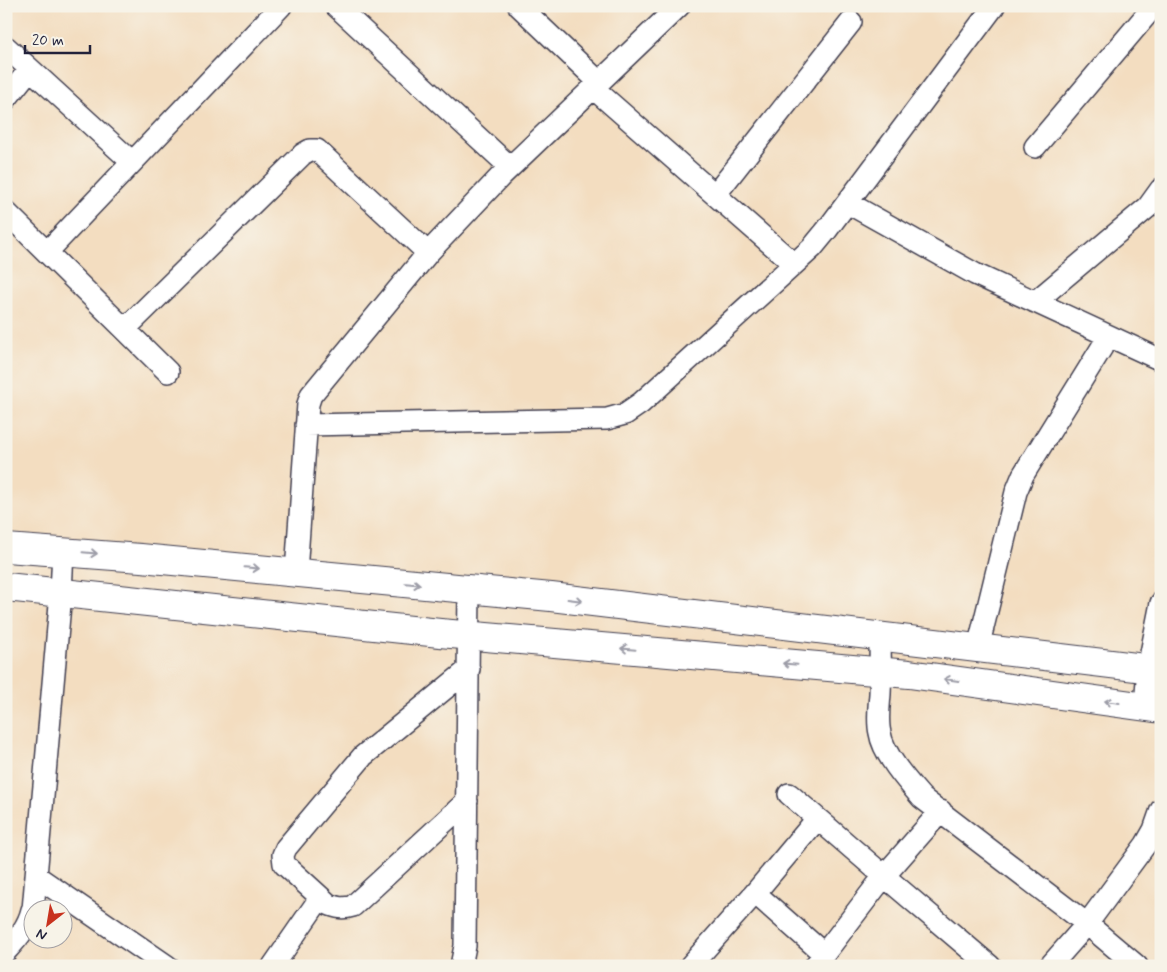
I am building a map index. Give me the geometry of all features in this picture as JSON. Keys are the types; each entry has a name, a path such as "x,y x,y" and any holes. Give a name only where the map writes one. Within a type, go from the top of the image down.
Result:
{"street":[{"path":"47,252 281,6"},
{"path":"336,6 510,167"},
{"path":"519,6 596,85 715,195 794,264"},
{"path":"296,572 308,404 317,387 428,253 510,167 679,6"},
{"path":"306,425 607,418 625,414 641,403 812,248 848,203 994,6"},
{"path":"1035,147 1154,6"},
{"path":"715,195 850,22"},
{"path":"6,47 132,162"},
{"path":"6,99 30,69"},
{"path":"125,330 302,154 310,150 317,150 428,253"},
{"path":"1035,302 1148,207 1161,189"},
{"path":"848,203 975,274 1161,360"},
{"path":"6,212 168,372"},
{"path":"978,648 1016,492 1023,475 1109,336"},
{"path":"6,548 63,551 551,597 1154,669"},
{"path":"34,900 63,551"},
{"path":"6,587 469,635 881,672 1153,708 1154,669 1161,603"},
{"path":"461,966 465,946 469,589"},
{"path":"880,636 880,734 885,749 908,783 922,798 1086,924 1137,966"},
{"path":"467,801 353,906 337,908 328,904 284,864 283,855 286,848 363,756 468,669"},
{"path":"789,794 990,966"},
{"path":"1050,966 1154,848 1154,830 1161,810"},
{"path":"755,893 819,960 884,876 941,811"},
{"path":"690,966 817,819"},
{"path":"36,876 168,966"},
{"path":"273,966 320,898"},
{"path":"6,950 22,933"}]}
